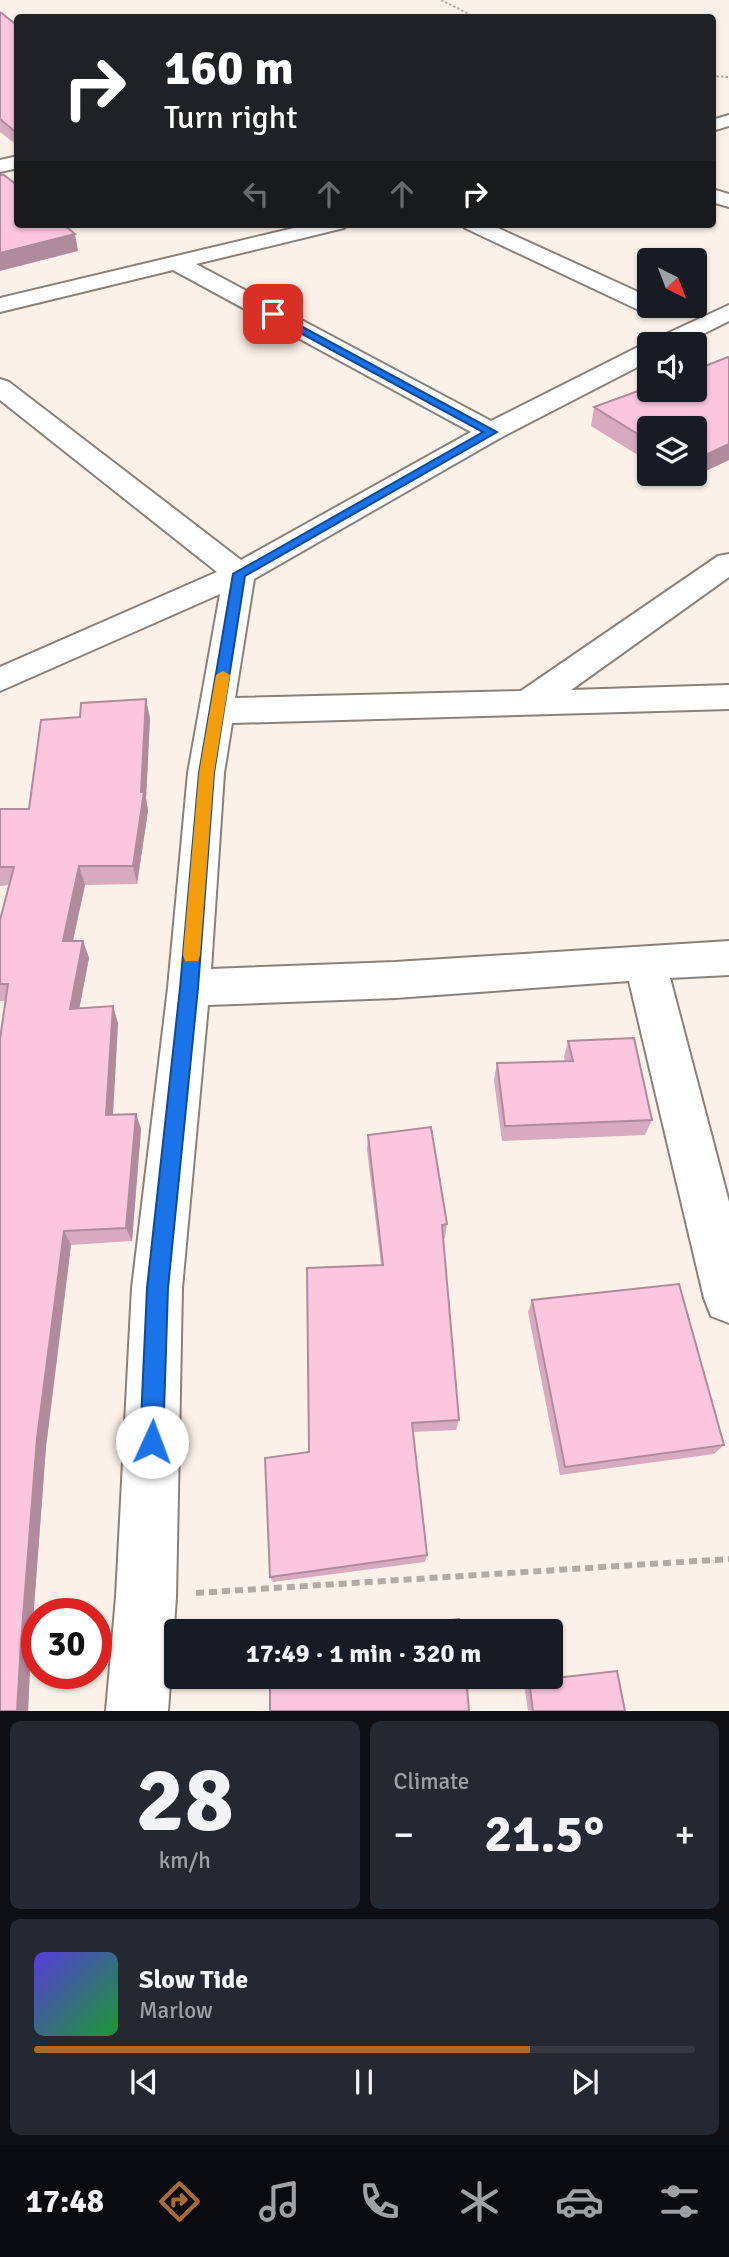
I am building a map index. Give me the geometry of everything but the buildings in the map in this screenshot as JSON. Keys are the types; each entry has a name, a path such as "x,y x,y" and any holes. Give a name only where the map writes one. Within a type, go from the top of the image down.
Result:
{"street":[{"path":"0,305 320,228"},
{"path":"481,228 637,300"},
{"path":"175,262 491,432"},
{"path":"687,332 729,312"},
{"path":"676,318 696,327"},
{"path":"0,680 239,574 491,432 637,357"},
{"path":"0,387 239,574"},
{"path":"528,703 729,563"},
{"path":"137,1711 146,1597 157,1288 189,988 206,773 239,574"},
{"path":"217,711 729,697"},
{"path":"189,988 395,980 729,958"},
{"path":"645,962 729,1298"}],"path":[{"path":"442,0 469,14"},
{"path":"146,1597 729,1559"}],"slow traffic":[{"path":"192,955 206,773 223,675"}],"route":[{"path":"152,1442 157,1288 189,988 206,773 239,574 491,432 273,314"}]}
